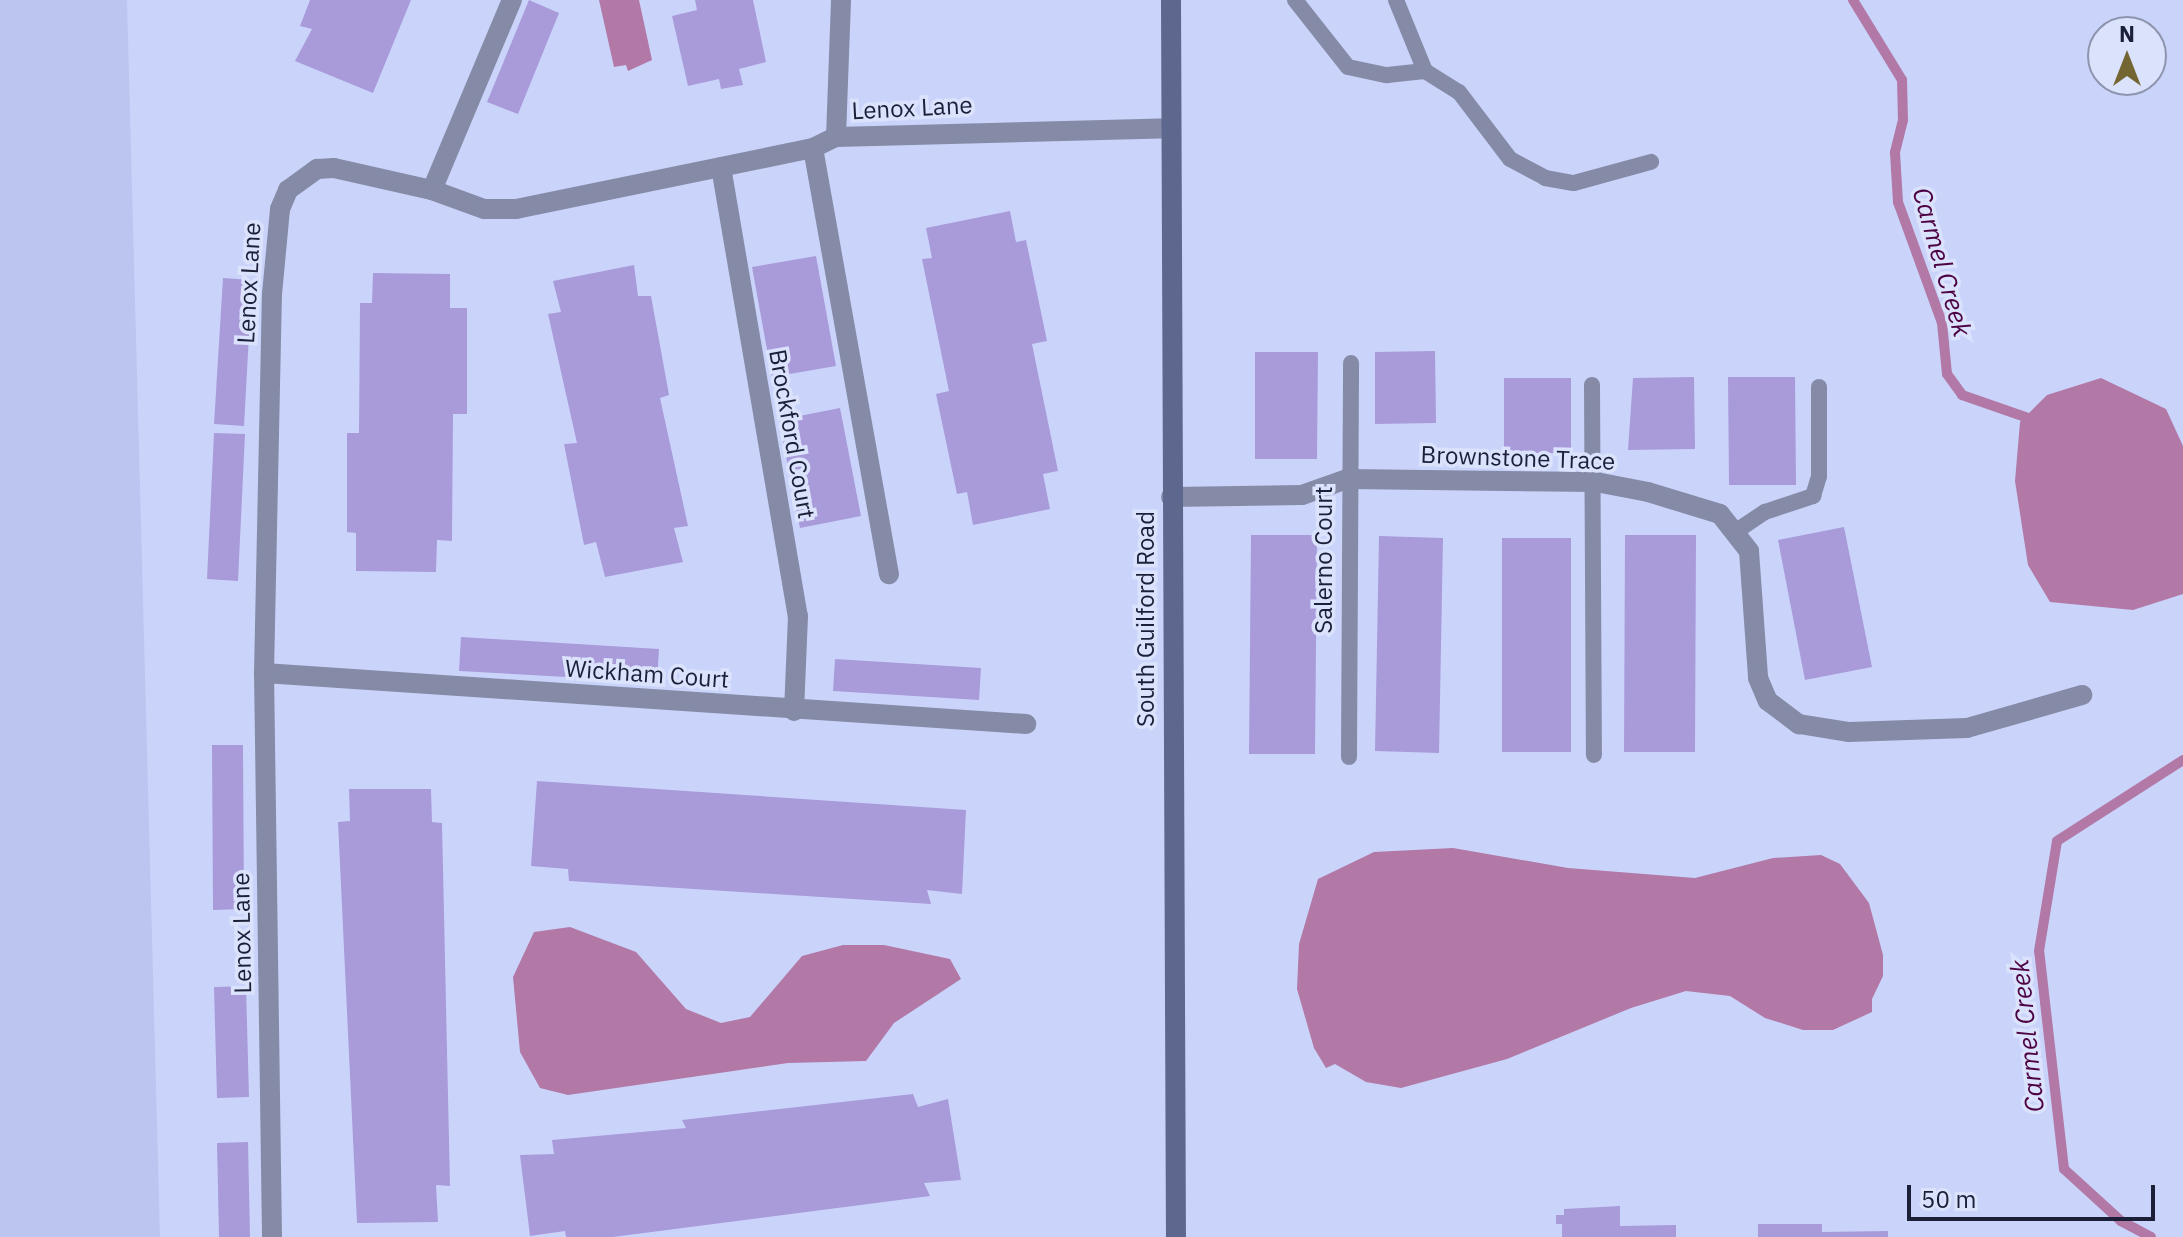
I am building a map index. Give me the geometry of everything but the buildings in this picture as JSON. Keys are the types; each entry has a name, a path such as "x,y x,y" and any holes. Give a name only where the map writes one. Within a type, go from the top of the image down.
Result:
{"main road":[{"name":"South Guilford Road","path":"1171,0 1176,1237"}],"street":[{"path":"432,190 512,0"},
{"path":"836,137 841,0"},
{"name":"Lenox Lane","path":"272,1237 264,673 272,294 280,209 288,190 317,169 353,170 432,190 484,209 516,209 813,148 836,137 1170,128"},
{"path":"813,148 889,574"},
{"name":"Brockford Court","path":"721,167 798,616 794,711"},
{"name":"Brownstone Trace","path":"1171,497 1302,495 1347,479 1596,482 1720,514 1735,532"},
{"path":"1735,532 1749,551 1758,678 1768,701 1799,724 1849,732 1967,728 2082,695"},
{"name":"Wickham Court","path":"264,673 794,711 1026,724"}],"lane":[{"path":"1295,0 1348,67 1387,75 1425,71"},
{"path":"1396,0 1425,71 1459,92 1510,159 1545,178 1574,183 1651,162"},
{"name":"Salerno Court","path":"1349,757 1347,479 1351,363"},
{"path":"1592,385 1596,482 1594,755"},
{"path":"1735,532 1765,512 1813,496 1819,476 1819,387"}],"shaded area":[{"path":"0,0 127,0 160,1237 0,1237"},
{"path":"599,0 639,0 652,60 628,71 626,65 614,67"},
{"path":"2101,378 2166,409 2183,446 2183,594 2133,610 2050,602 2028,565 2015,481 2020,422 2047,395"},
{"path":"1453,848 1568,868 1695,878 1773,858 1821,855 1840,864 1869,903 1883,955 1883,976 1872,999 1872,1012 1833,1030 1803,1030 1765,1018 1730,996 1686,991 1631,1008 1507,1059 1401,1088 1366,1082 1335,1064 1326,1068 1314,1048 1297,989 1299,944 1318,879 1374,852"},
{"path":"570,927 636,952 686,1009 721,1023 750,1017 802,956 843,945 884,945 950,959 961,979 894,1023 866,1061 788,1063 568,1095 540,1088 520,1052 513,977 534,932"}],"waterway":[{"name":"Carmel Creek","path":"1853,0 1902,80 1903,120 1895,153 1898,202 1942,323 1947,374 1962,395 2025,417 2033,425"},
{"name":"Carmel Creek","path":"2151,1237 2121,1221 2064,1169 2039,951 2057,841 2183,760"}]}
